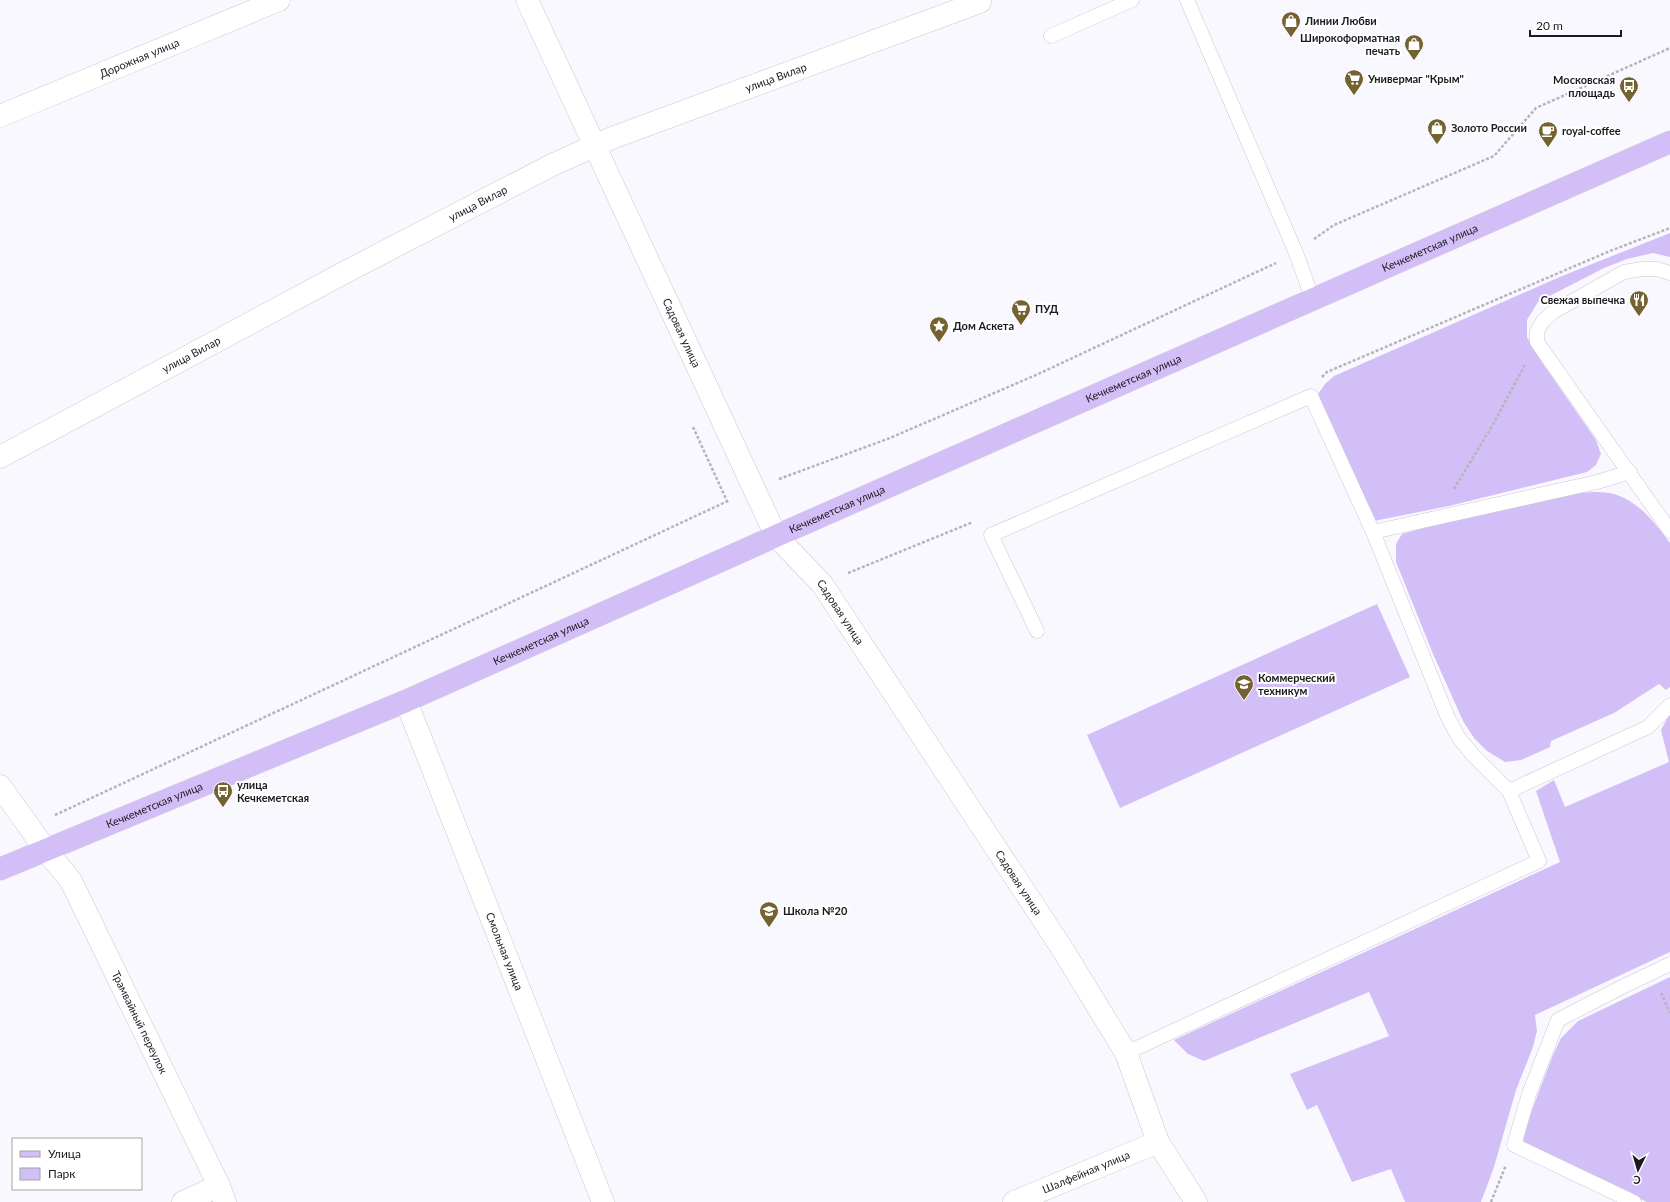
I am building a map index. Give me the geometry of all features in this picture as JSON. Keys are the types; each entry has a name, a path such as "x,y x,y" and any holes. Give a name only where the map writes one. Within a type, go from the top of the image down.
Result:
{"main road":[{"name":"Кечкеметская улица","path":"0,869 45,849 406,701 776,536 1670,142"}],"street":[{"name":"Дорожная улица","path":"0,116 279,0"},
{"name":"Садовая улица","path":"527,0 776,536 822,584 1058,944 1126,1053 1158,1142 1196,1202"},
{"name":"улица Вилар","path":"0,457 362,263 552,165 595,145 980,2"},
{"name":"Смольная улица","path":"406,701 603,1202"},
{"name":"Трамвайный переулок","path":"0,786 45,849 72,881 222,1194"},
{"name":"Шалфейная улица","path":"1014,1202 1158,1142"},
{"path":"183,1202 222,1194"}],"lane":[{"path":"1051,36 1132,0"},
{"path":"1187,0 1296,253 1313,300"},
{"path":"1670,273 1657,269 1642,269 1624,272 1548,316 1543,320 1537,331 1537,342 1630,472 1670,531"},
{"path":"1037,631 992,535 1311,396 1373,532 1448,718 1459,738 1474,756 1509,791 1538,861 1126,1053"},
{"path":"1373,532 1597,482 1630,472"},
{"path":"1509,791 1648,727 1670,705"},
{"path":"1634,1202 1514,1145 1529,1094 1558,1020 1670,964"}],"path":[{"path":"29,827 754,488 890,438 1036,375 1296,253 1334,224 1494,156 1536,108 1670,48"},
{"path":"1311,396 1316,382 1327,372 1610,251 1670,228"},
{"path":"1437,518 1492,426 1537,342"},
{"path":"822,584 983,517 992,535"},
{"path":"1491,1202 1514,1145"}],"green space":[{"path":"1670,233 1670,257 1653,253 1627,259 1604,268 1538,302 1527,320 1527,337 1541,361 1596,440 1601,454 1596,465 1587,472 1449,506 1374,521 1318,394 1325,384 1334,376 1562,276"},
{"path":"1592,492 1614,494 1633,503 1647,515 1670,543 1670,687 1666,690 1659,684 1614,713 1551,741 1550,747 1521,760 1505,762 1487,751 1474,738 1463,721 1433,654 1396,562 1396,544 1402,534 1471,515 1567,494"},
{"path":"1377,604 1410,677 1120,808 1087,735"},
{"path":"1670,713 1670,952 1535,1015 1537,1031 1533,1047 1516,1090 1494,1167 1481,1202 1405,1202 1391,1169 1352,1182 1317,1105 1307,1110 1290,1074 1389,1036 1369,992 1204,1061 1188,1054 1174,1040 1560,862 1536,791 1554,780 1565,807 1669,762 1661,730"},
{"path":"1670,977 1670,1202 1647,1202 1525,1144 1522,1136 1561,1038 1578,1021"}],"place":[{"name":"Линии Любви","path":"1291,38"},
{"name":"Широкоформатная печать","path":"1414,61"},
{"name":"Универмаг \"Крым\"","path":"1354,96"},
{"name":"Московская площадь","path":"1629,103"},
{"name":"Золото России","path":"1437,145"},
{"name":"royal-coffee","path":"1548,148"},
{"name":"Свежая выпечка","path":"1639,317"},
{"name":"ПУД","path":"1021,326"},
{"name":"Дом Аскета","path":"939,343"},
{"name":"Коммерческий техникум","path":"1244,701"},
{"name":"улица Кечкеметская","path":"223,808"},
{"name":"Школа №20","path":"769,928"}]}
